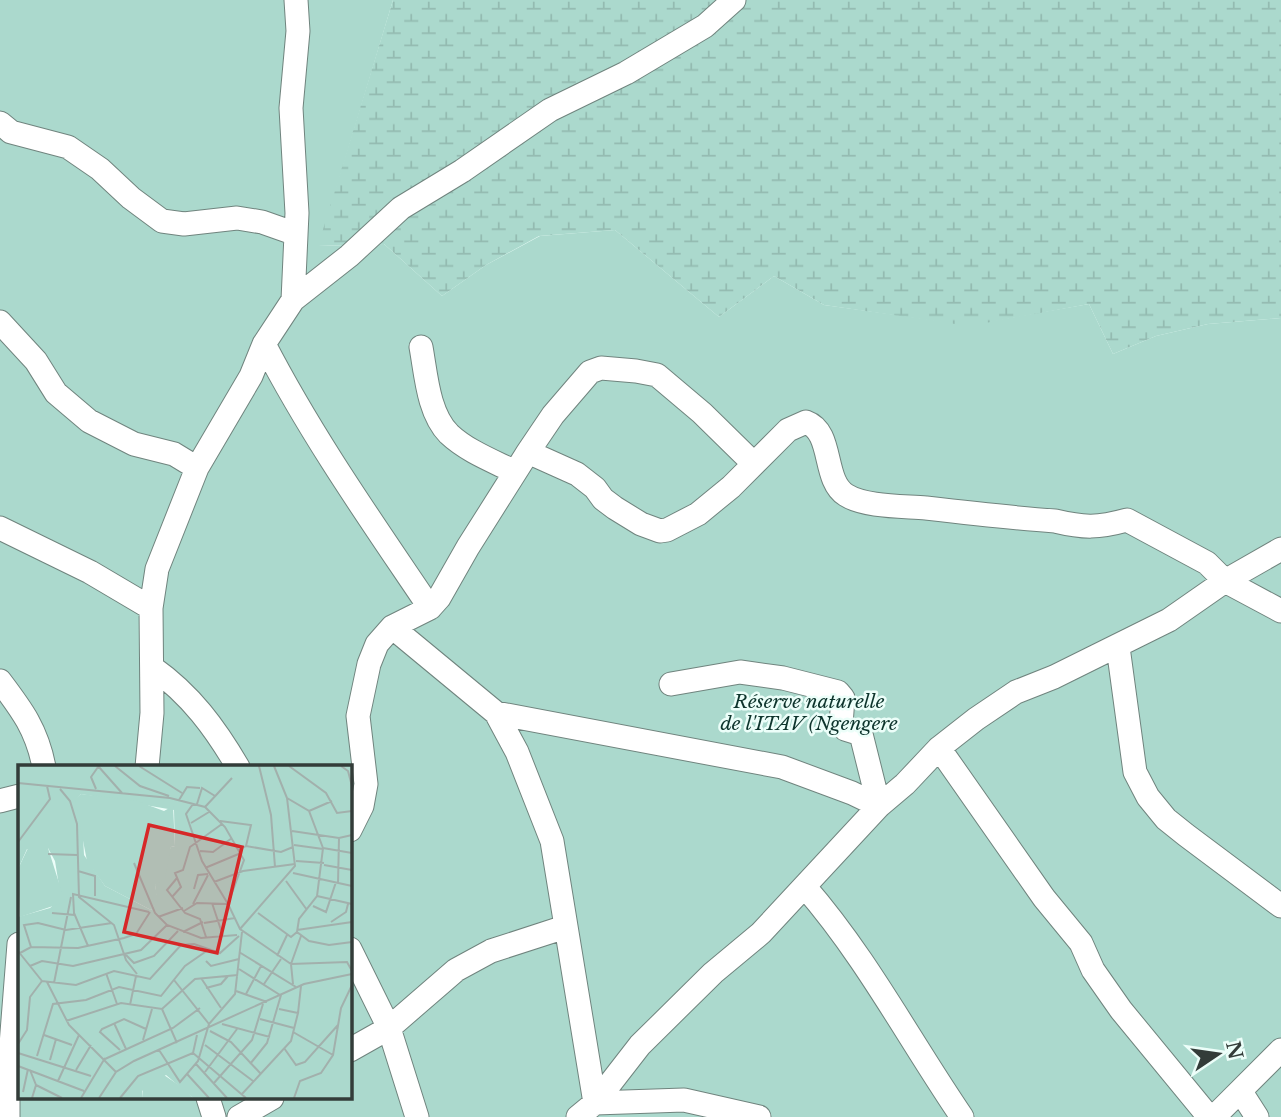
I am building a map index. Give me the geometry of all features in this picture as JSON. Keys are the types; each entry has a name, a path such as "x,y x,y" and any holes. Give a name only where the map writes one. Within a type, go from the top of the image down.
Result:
{"street":[{"path":"293,300 296,234 291,108 298,31 296,0"},
{"path":"147,765 153,668 151,608 157,569 197,468 251,376 264,344 293,300 349,256 401,208 462,171 550,110 626,73 705,26 734,0"},
{"path":"0,123 11,132 68,147 100,169 131,198 162,221 184,224 237,218 262,222 296,234"},
{"path":"0,321 36,361 56,393 89,421 134,444 174,454 197,468"},
{"path":"264,344 338,473 430,608"},
{"path":"421,346 428,389 436,413 447,432 461,443 515,472"},
{"path":"352,826 362,806 366,784 358,716 369,664 377,644 392,627 430,608 439,598 528,452 553,415 590,372 601,368 657,375 702,413 753,463"},
{"path":"528,452 577,474 615,508 640,524 660,531 698,514 731,487 788,430 806,422 816,428 834,479 844,495 851,498 888,505 1055,521 1081,527 1096,527 1126,520 1207,563 1225,581 1281,611"},
{"path":"0,528 90,572 151,608"},
{"path":"587,1110 640,1045 713,973 761,933 879,806 905,784 939,748 1016,692 1118,647 1169,620 1225,581 1281,549"},
{"path":"392,627 496,713 517,752 552,841 587,1110"},
{"path":"1118,647 1135,772 1148,797 1166,818 1186,835 1281,906"},
{"path":"153,668 185,694 217,732 237,765"},
{"path":"671,684 740,672 782,678 838,692 843,698 841,724 845,729 861,734 879,806"},
{"path":"0,681 30,722 39,743 44,765"},
{"path":"496,713 782,766 879,806"},
{"path":"939,748 1044,898 1081,943 1094,970 1121,1010 1212,1117 1241,1092 1281,1050"},
{"path":"0,801 18,796"},
{"path":"805,887 825,910 881,991 962,1117"},
{"path":"352,1049 389,1028 456,970 491,951 565,926"},
{"path":"8,1117 8,1001 18,949"},
{"path":"352,953 389,1028 417,1117"},
{"path":"1241,1092 1257,1117"},
{"path":"209,1100 214,1117"},
{"path":"239,1117 269,1100"},
{"path":"587,1110 684,1100 759,1117"}],"green space":[{"name":"Réserve naturelle de l'ITAV (Ngengere","path":"0,0 393,0 319,246 384,244 442,296 486,265 540,236 615,230 719,317 774,276 824,305 969,325 1089,304 1113,354 1156,336 1208,324 1281,318 1281,1117 0,1117"},
{"path":"393,0 1281,0 1281,318 1208,324 1156,336 1113,354 1089,304 969,326 824,305 774,276 719,317 615,230 539,236 486,265 442,296 384,244 318,246"}]}
